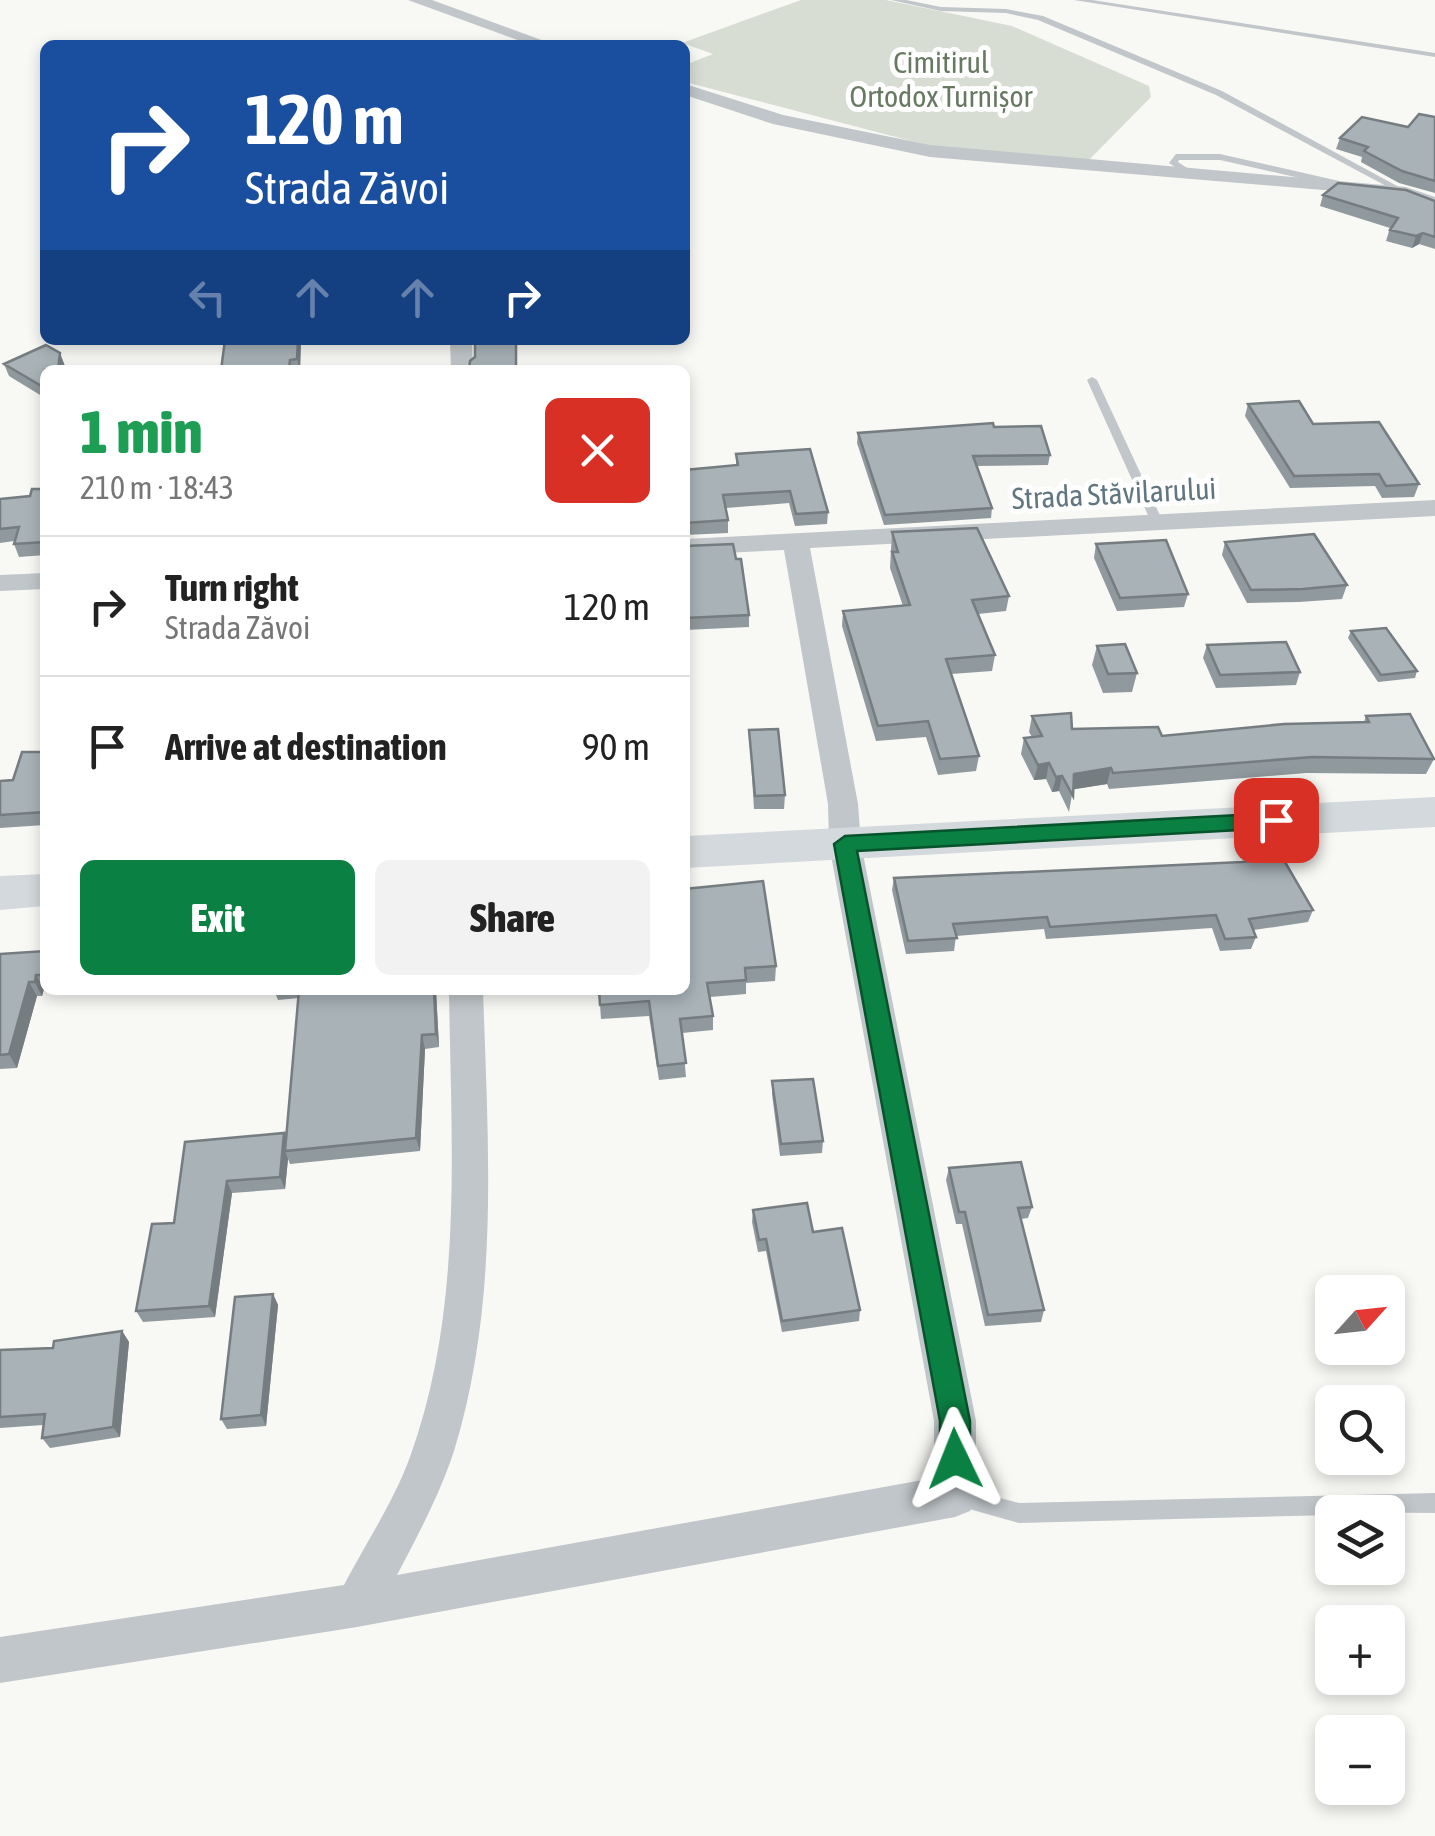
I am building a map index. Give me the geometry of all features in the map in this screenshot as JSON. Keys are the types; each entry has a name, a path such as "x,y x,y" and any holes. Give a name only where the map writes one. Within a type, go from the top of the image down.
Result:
{"street":[{"path":"416,0 532,40"},
{"path":"690,91 779,120 877,143 1194,176 1348,186 1406,194 1435,204"},
{"name":"Strada Stăvilarului","path":"690,548 1435,508"},
{"path":"0,1660 357,1605 955,1496 955,1421 845,844 844,804 796,542"},
{"path":"0,583 40,580"},
{"path":"690,852 1435,812"},
{"path":"0,892 40,890"},
{"path":"357,1605 431,1456 457,1364 469,1262 466,995"}],"lane":[{"path":"895,0 941,8 1006,10 1040,18 1219,93 1406,194"},
{"path":"1078,0 1435,55"},
{"path":"1092,380 1158,524"},
{"path":"955,1496 1019,1513 1435,1504"}],"green space":[{"name":"Cimitirul Ortodox Turnișor","path":"801,0 886,0 1012,26 1149,86 1151,97 1086,163 934,147 690,83 690,63 713,54 690,46 690,40"}],"building":[{"path":"1419,114 1435,117 1435,181 1402,171 1364,151 1368,147 1340,138 1362,117 1408,127"},
{"path":"1338,183 1406,190 1435,201 1435,237 1390,230 1398,218 1323,195"},
{"path":"46,345 60,353 59,365 40,365 40,385 4,364"},
{"path":"224,345 298,345 297,359 290,360 290,365 222,365"},
{"path":"475,345 516,345 516,365 470,365 475,357"},
{"path":"1299,401 1313,424 1379,422 1419,484 1386,486 1379,474 1294,476 1248,404"},
{"path":"993,423 994,427 1041,426 1050,455 973,456 992,508 885,515 858,433"},
{"path":"810,449 828,512 796,514 790,491 723,495 728,520 690,523 690,470 738,465 736,454"},
{"path":"32,489 40,489 40,542 14,544 19,527 0,529 0,499 30,496"},
{"path":"977,528 1009,596 972,600 995,655 946,659 979,756 940,759 928,721 878,726 843,611 910,605 892,552 898,552 892,532"},
{"path":"1314,534 1347,585 1251,590 1225,542"},
{"path":"1166,540 1188,594 1120,598 1096,544"},
{"path":"733,544 736,559 741,559 749,615 690,618 690,546"},
{"path":"1386,628 1417,671 1381,675 1351,631"},
{"path":"1286,642 1300,672 1220,675 1207,645"},
{"path":"1125,644 1137,673 1108,674 1097,646"},
{"path":"1071,713 1072,729 1158,727 1162,736 1284,724 1369,722 1366,716 1410,714 1434,759 1312,757 1113,773 1111,768 1074,774 1073,796 1049,763 1038,765 1024,738 1042,736 1032,716"},
{"path":"778,729 785,795 755,796 749,730"},
{"path":"22,752 40,752 40,812 0,815 0,781 13,780"},
{"path":"1282,857 1313,910 1249,919 1256,937 1225,939 1216,915 1050,927 1047,917 953,924 957,938 908,941 894,878 1242,862"},
{"path":"763,881 776,966 745,968 746,980 707,983 713,1016 680,1019 686,1063 658,1066 649,1001 600,1005 599,995 690,995 690,888"},
{"path":"40,951 40,975 36,975 35,982 29,982 9,1054 0,1055 0,954"},
{"path":"299,995 434,995 436,1034 422,1035 416,1138 285,1151"},
{"path":"813,1079 823,1141 781,1144 772,1081"},
{"path":"284,1133 280,1177 227,1181 209,1306 136,1311 152,1224 174,1223 185,1142"},
{"path":"1021,1162 1032,1207 1018,1208 1044,1310 988,1315 965,1212 959,1212 949,1168"},
{"path":"807,1203 813,1232 842,1228 860,1310 782,1321 766,1239 759,1240 753,1210"},
{"path":"273,1294 261,1415 221,1419 235,1297"},
{"path":"122,1331 113,1427 42,1438 45,1414 0,1417 0,1350 53,1348 54,1341"}],"route":[{"path":"955,1459 955,1421 845,844 1276,820"}]}
